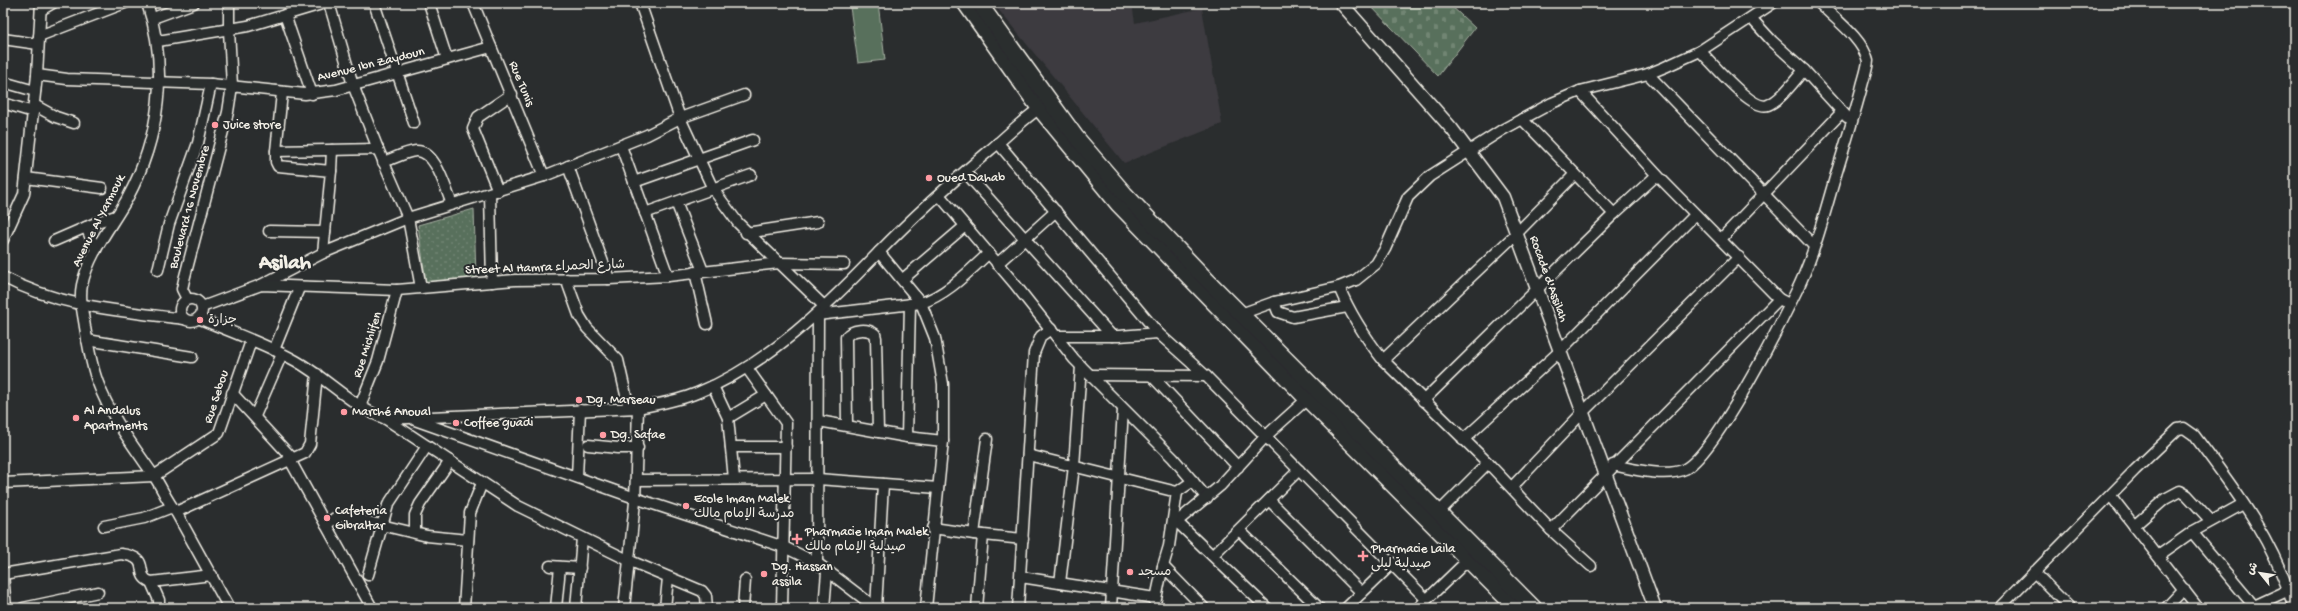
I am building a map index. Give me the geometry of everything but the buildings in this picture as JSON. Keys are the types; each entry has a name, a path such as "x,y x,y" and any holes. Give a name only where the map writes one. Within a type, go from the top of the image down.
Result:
{"main road":[{"path":"965,3 1045,105 1076,137 1307,399 1516,608"},
{"path":"979,3 1045,105"},
{"path":"1235,316 1534,608"}],"street":[{"path":"3,240 24,194 36,92 41,6 54,3"},
{"path":"3,39 39,40 125,3"},
{"name":"Avenue Al Yarmouk","path":"147,3 153,18 158,41 160,81 155,121 150,144 141,168 96,250 82,285 81,305 87,340 97,382 104,397 154,476 212,575 229,608"},
{"path":"153,18 194,3"},
{"name":"Boulevard 16 Novembre","path":"187,299 182,289 223,138 232,86 229,3"},
{"path":"158,41 229,30 325,3"},
{"path":"329,3 353,85 383,162 408,218 421,288"},
{"path":"374,3 396,73 414,123"},
{"path":"429,3 447,59"},
{"name":"Rue Tunis","path":"473,3 512,94 544,176"},
{"path":"640,3 680,118 713,189 746,233 779,263 820,312 817,563"},
{"name":"Rocade d'Assilah","path":"1341,3 1402,71 1470,152 1503,197 1583,412 1609,469 1655,608"},
{"path":"1235,316 1274,302 1339,287 1366,274 1376,264 1385,249 1408,197 1418,185 1522,119 1552,103 1580,91 1648,74 1700,51 1773,3"},
{"path":"1609,469 1661,472 1683,470 1691,464 1706,447 1737,402 1796,294 1852,123 1867,70 1866,53 1819,3"},
{"path":"284,15 312,94"},
{"path":"1751,18 1772,41 1804,70 1852,123"},
{"name":"Avenue Ibn Zaydoun","path":"37,75 67,79 160,81 211,84 282,93 312,94 336,90 491,47"},
{"path":"1700,51 1741,93 1755,104 1763,106 1768,105 1779,97 1804,70"},
{"path":"1648,74 1764,196 1813,245"},
{"path":"3,82 36,92"},
{"path":"158,270 170,224 200,138 211,84"},
{"path":"1580,91 1695,215 1721,239 1779,299 1789,305"},
{"path":"282,93 276,152 276,162 278,166 331,171"},
{"path":"492,282 494,193 474,129 478,116 512,94"},
{"path":"260,286 323,253 408,218 494,193 544,176 621,146 680,118 744,95"},
{"path":"3,103 34,108 74,123"},
{"path":"386,419 634,408 672,401 713,386 748,368 820,312 879,252 965,172 1045,105"},
{"path":"1721,239 1764,196 1842,112"},
{"path":"1522,119 1614,214"},
{"path":"634,182 698,158 753,140"},
{"path":"998,143 1158,332 1206,376 1393,562 1426,599"},
{"path":"621,146 668,276"},
{"path":"276,152 378,149"},
{"path":"323,253 332,150"},
{"path":"383,162 415,151 428,154 433,160 452,204"},
{"path":"568,166 609,279"},
{"path":"965,172 1112,336"},
{"path":"1383,360 1516,234 1575,174"},
{"path":"645,213 751,175"},
{"path":"1423,401 1614,214 1657,175"},
{"path":"26,178 102,188"},
{"path":"940,196 964,226 989,253 1081,366 1173,458 1207,498"},
{"path":"676,202 699,272 707,324"},
{"path":"997,264 1024,238 1056,212"},
{"path":"1463,440 1560,351 1695,215"},
{"path":"54,241 116,216"},
{"path":"746,233 818,222"},
{"path":"903,279 964,226"},
{"path":"86,227 96,250"},
{"path":"269,231 325,232"},
{"path":"879,252 903,279 921,303 935,338 943,384 943,441 926,608"},
{"path":"820,312 921,303 942,294 989,253"},
{"path":"1512,487 1583,412 1739,257"},
{"name":"Street Al Hamra شارع الحمراء","path":"202,307 260,286 397,290 492,282 668,276 779,263 844,264"},
{"path":"3,277 40,294 81,305 191,321 198,318 278,352 317,374 334,389 360,406 386,419 518,506 628,560 702,591 706,596 707,608"},
{"path":"566,279 579,315 587,328 618,360 634,408 638,448 635,498 624,608"},
{"path":"1339,287 1347,307 1369,343 1383,360 1512,487 1551,530 1591,566"},
{"path":"255,416 299,288"},
{"name":"Rue Michlifen","path":"360,406 378,361 397,290"},
{"path":"184,319 179,308 187,299 194,299 202,307 198,318"},
{"path":"1551,530 1609,469 1779,299"},
{"path":"1274,302 1278,312 1293,317 1347,307"},
{"path":"907,437 910,304"},
{"path":"847,426 846,337 855,331 870,331 875,334 876,338 878,432"},
{"path":"1018,608 1034,353 1041,336 1054,333 1112,336 1158,332"},
{"path":"87,340 192,357"},
{"name":"Rue Sebou","path":"154,476 215,438 225,422 232,393 251,341"},
{"path":"1060,584 1074,466 1081,366"},
{"path":"748,368 786,423 782,608"},
{"path":"104,526 174,510 292,460 305,453 310,444 317,374"},
{"path":"1090,375 1206,376"},
{"path":"1152,376 1238,467"},
{"path":"713,386 728,418 734,479"},
{"path":"232,393 255,416 292,460 372,608"},
{"path":"728,418 766,395"},
{"path":"1175,524 1207,498 1266,436 1307,399"},
{"path":"1111,608 1113,593 1117,477 1123,409"},
{"path":"577,477 580,410"},
{"path":"410,418 635,498 784,547 817,563 863,604 876,608 883,484"},
{"path":"819,421 907,437 943,441"},
{"path":"1999,608 2166,441 2178,430 2184,428 2194,435 2244,504 2270,545 2289,590 2294,608"},
{"path":"977,608 978,534 987,439"},
{"path":"588,445 638,448"},
{"path":"368,575 388,505 427,446"},
{"path":"731,447 786,447"},
{"path":"1028,455 1176,492 1193,481"},
{"path":"415,532 415,515 420,504 450,462"},
{"path":"1438,513 1488,463"},
{"path":"1213,555 1300,470"},
{"path":"3,483 154,476"},
{"path":"636,480 786,478 938,488"},
{"path":"464,608 470,513 482,483"},
{"path":"2134,526 2165,500 2180,491 2187,495 2210,521"},
{"path":"1021,576 1113,593 1155,603 1163,566 1175,524 1176,492"},
{"path":"2111,496 2198,608"},
{"path":"1269,500 1362,594"},
{"path":"2158,556 2210,521 2244,504"},
{"path":"326,525 335,518 344,516 427,536 468,540"},
{"path":"1175,524 1213,555 1267,608"},
{"path":"933,528 1023,539"},
{"path":"1239,530 1319,608"},
{"path":"2192,532 2252,607 2289,590"},
{"path":"576,608 582,538"},
{"path":"6,608 3,574 121,554 135,555 138,558 144,577 151,582 159,600 159,608"},
{"path":"1418,608 1468,560"},
{"path":"1346,608 1393,562"},
{"path":"556,608 555,566 580,568"},
{"path":"1163,566 1204,608"},
{"path":"824,608 827,572"},
{"path":"2034,572 2070,608"},
{"path":"151,582 212,575"},
{"path":"665,608 668,578"},
{"path":"743,608 745,580"},
{"path":"2166,608 2184,589"},
{"path":"23,608 98,592"}],"shaded area":[{"path":"993,3 1132,3 1135,23 1202,8 1222,124 1124,163"}],"green space":[{"path":"878,3 885,60 858,63 850,7"},
{"path":"1368,3 1448,3 1475,28 1438,76"},
{"path":"474,209 476,277 426,283 418,225"}],"place":[{"name":"Juice store","path":"215,125"},
{"name":"Oued Dahab","path":"929,178"},
{"name":"جزارة","path":"200,320"},
{"name":"Dg. Marseau","path":"579,400"},
{"name":"Marché Anoual","path":"344,412"},
{"name":"Al Andalus Apartments","path":"76,418"},
{"name":"Coffee guadi","path":"456,423"},
{"name":"Dg. Safae","path":"603,435"},
{"name":"Ecole Imam Malek مدرسة الإمام مالك","path":"686,506"},
{"name":"Cafeteria Gibraltar","path":"327,518"},
{"name":"Pharmacie Imam Malek صيدلية الإمام مالك","path":"797,539"},
{"name":"Pharmacie Laila صيدلية ليلى","path":"1363,556"},
{"name":"مسجد","path":"1130,572"},
{"name":"Dg. Hassan assila","path":"764,574"}],"district":[{"name":"Asilah","path":"285,264"}]}
